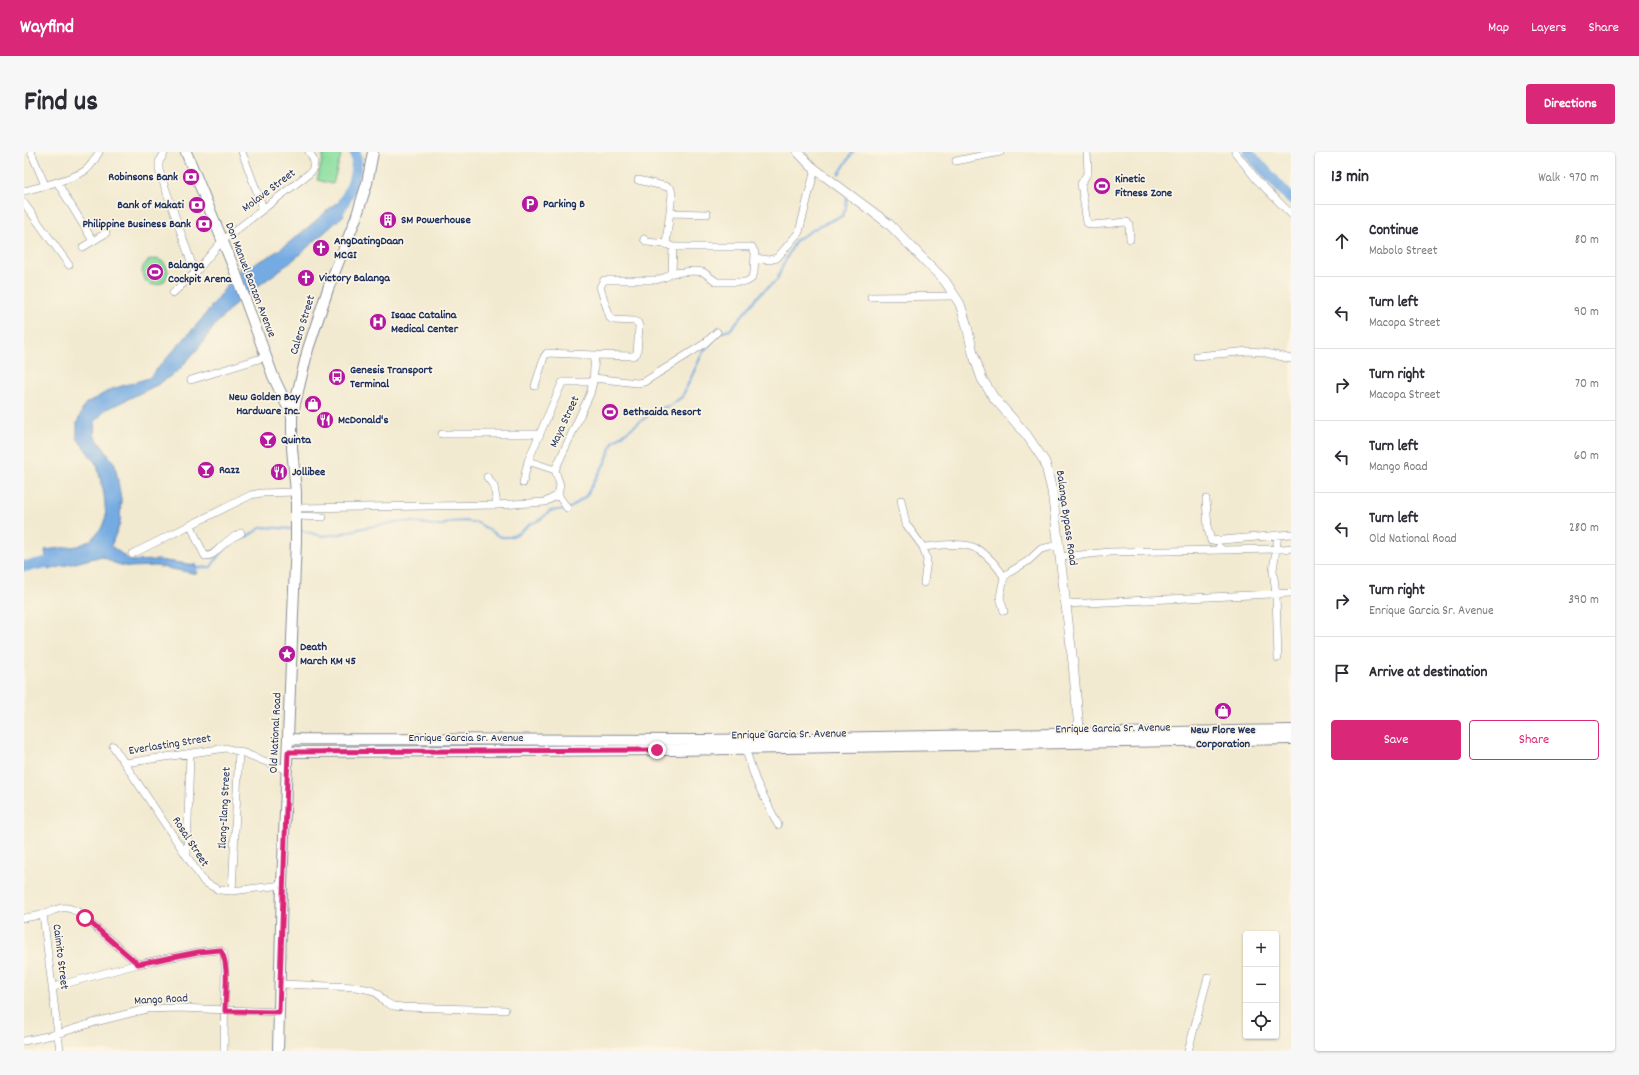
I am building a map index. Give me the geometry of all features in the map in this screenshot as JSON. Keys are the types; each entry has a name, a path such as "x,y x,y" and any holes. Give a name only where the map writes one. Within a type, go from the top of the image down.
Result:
{"main road":[{"name":"Don Manuel Banzon Avenue","path":"186,152 233,266 265,357 292,416"},
{"name":"Calero Street","path":"292,416 308,349 329,286 356,218 367,184 373,152"},
{"name":"Old National Road","path":"278,1051 281,984 282,885 289,739 296,520 296,492 292,448 292,416"},
{"name":"Enrique Garcia Sr. Avenue","path":"289,739 703,744 745,748 1291,730"},
{"name":"Enrique Garcia Sr. Avenue","path":"288,752 1080,738 1291,739"}],"street":[{"path":"31,152 45,185"},
{"path":"24,191 57,182 85,171 94,161 99,152"},
{"path":"165,152 159,162 159,170 195,273"},
{"path":"242,152 263,208"},
{"name":"Molave Street","path":"174,294 195,273 222,241 311,172 314,167 314,159 309,152"},
{"name":"Balanga Bypass Road","path":"798,152 815,169 889,224 945,281 962,312 982,379 994,398 1026,434 1045,462 1052,491 1073,663 1080,738"},
{"path":"956,161 1000,152"},
{"path":"1087,152 1088,172 1081,184 1087,223 1092,225 1127,222 1129,225 1130,240"},
{"path":"1235,152 1257,180 1291,214"},
{"path":"755,258 769,260 777,258 799,232 815,169"},
{"path":"638,180 671,189 670,245 672,273"},
{"path":"57,182 93,241"},
{"path":"24,203 69,265"},
{"path":"670,213 707,214"},
{"path":"84,247 106,234"},
{"path":"535,386 544,357 547,353 632,356 637,353 638,323 634,320 612,320 610,318 600,287 604,280 656,280 666,277 672,273 694,270 703,272 717,282 746,282 751,279 754,274 754,249 749,247 670,245 648,242 644,239"},
{"path":"871,297 954,296"},
{"path":"523,483 528,461 564,382 594,380 637,383 644,382 704,344 717,332"},
{"path":"1197,356 1249,351 1262,352 1291,359"},
{"name":"Maya Street","path":"555,470 590,394 594,380 595,355"},
{"path":"192,380 265,357"},
{"path":"442,434 540,434"},
{"path":"528,461 555,470 560,485 558,495 567,508"},
{"path":"487,477 494,486 497,505"},
{"path":"132,554 251,495 261,493 296,492"},
{"path":"296,520 545,502 558,495"},
{"path":"1206,499 1208,529 1211,541 1223,550"},
{"path":"901,500 906,524 923,547 927,560 924,583"},
{"path":"296,520 323,517"},
{"path":"191,524 205,556 216,552 223,544 241,533"},
{"path":"1211,541 1291,534"},
{"path":"1278,535 1273,570 1276,594 1278,658"},
{"path":"923,547 965,545 980,551 996,565 1004,577"},
{"path":"1004,611 1000,597 1004,577 1028,561 1041,549 1058,545"},
{"path":"1060,557 1110,552 1291,548"},
{"path":"1065,604 1291,593"},
{"name":"Rosal Street","path":"113,746 204,882 219,890 232,891 282,885"},
{"name":"Everlasting Street","path":"125,763 219,748 239,751 287,770"},
{"path":"745,748 756,780 778,825"},
{"name":"Ilang-Ilang Street","path":"232,891 239,751"},
{"path":"187,856 190,753"},
{"path":"24,918 43,914 60,907 72,909 78,912 138,964"},
{"name":"Caimito Street","path":"43,914 60,1051"},
{"path":"53,987 138,964 198,952 220,950 224,954 225,967 224,1051"},
{"path":"1188,1051 1208,977"},
{"path":"281,984 355,987 371,990 378,994 385,1002 393,1006 403,1008 505,1010"},
{"name":"Mango Road","path":"24,1041 57,1034 146,1009 178,1008 279,1012"}],"green space":[{"path":"324,152 341,155 333,184 317,180"},
{"name":"Balanga Cockpit Arena","path":"155,259 164,263 168,272 164,281 155,285 146,281 142,272 146,263"}],"water":[{"path":"336,203 344,215 292,261 238,301 215,325 200,346 178,371 157,385 105,410 95,422 94,435 115,464 121,499 120,523 111,546 131,561 158,560 196,565 197,574 156,566 128,567 114,563 102,556 48,570 45,550 78,546 91,540 102,527 106,516 104,494 97,465 77,438 77,423 85,404 112,389 149,378 201,320 242,266 265,259 278,251"}],"waterway":[{"path":"330,220 341,207 354,179 356,169 355,152"},
{"path":"839,174 853,152"},
{"path":"1248,152 1291,199"},
{"path":"719,333 730,330 760,294 777,280 796,240 821,225 842,216 846,208 847,197"},
{"path":"569,508 586,496 606,461 613,442 657,409 669,406 682,397 703,352 713,341"},
{"path":"299,530 322,536 340,534 397,522 413,522 440,526 451,522 464,521 478,523 500,537 510,537 519,533 530,524 540,520 550,511 564,509"},
{"path":"195,568 211,567 219,555 231,542 245,538 262,527 293,529"},
{"path":"24,566 60,560"}],"place":[{"name":"Robinsons Bank","path":"191,177"},
{"name":"Kinetic Fitness Zone","path":"1102,186"},
{"name":"Parking B","path":"530,204"},
{"name":"Bank of Makati","path":"197,205"},
{"name":"SM Powerhouse","path":"388,220"},
{"name":"Philippine Business Bank","path":"204,224"},
{"name":"AngDatingDaan MCGI","path":"321,248"},
{"name":"Balanga Cockpit Arena","path":"155,272"},
{"name":"Victory Balanga","path":"306,278"},
{"name":"Isaac Catalina Medical Center","path":"378,322"},
{"name":"Genesis Transport Terminal","path":"337,377"},
{"name":"New Golden Bay Hardware Inc.","path":"313,404"},
{"name":"Bethsaida Resort","path":"610,412"},
{"name":"McDonald's","path":"325,420"},
{"name":"Quinta","path":"268,440"},
{"name":"Razz","path":"206,470"},
{"name":"Jollibee","path":"279,472"},
{"name":"Death March KM 45","path":"287,654"},
{"name":"New Flore Wee Corporation","path":"1223,711"}],"route":[{"path":"85,918 138,964 198,952 220,950 224,954 225,1011 279,1012 281,984 282,885 288,752 657,750"}]}
